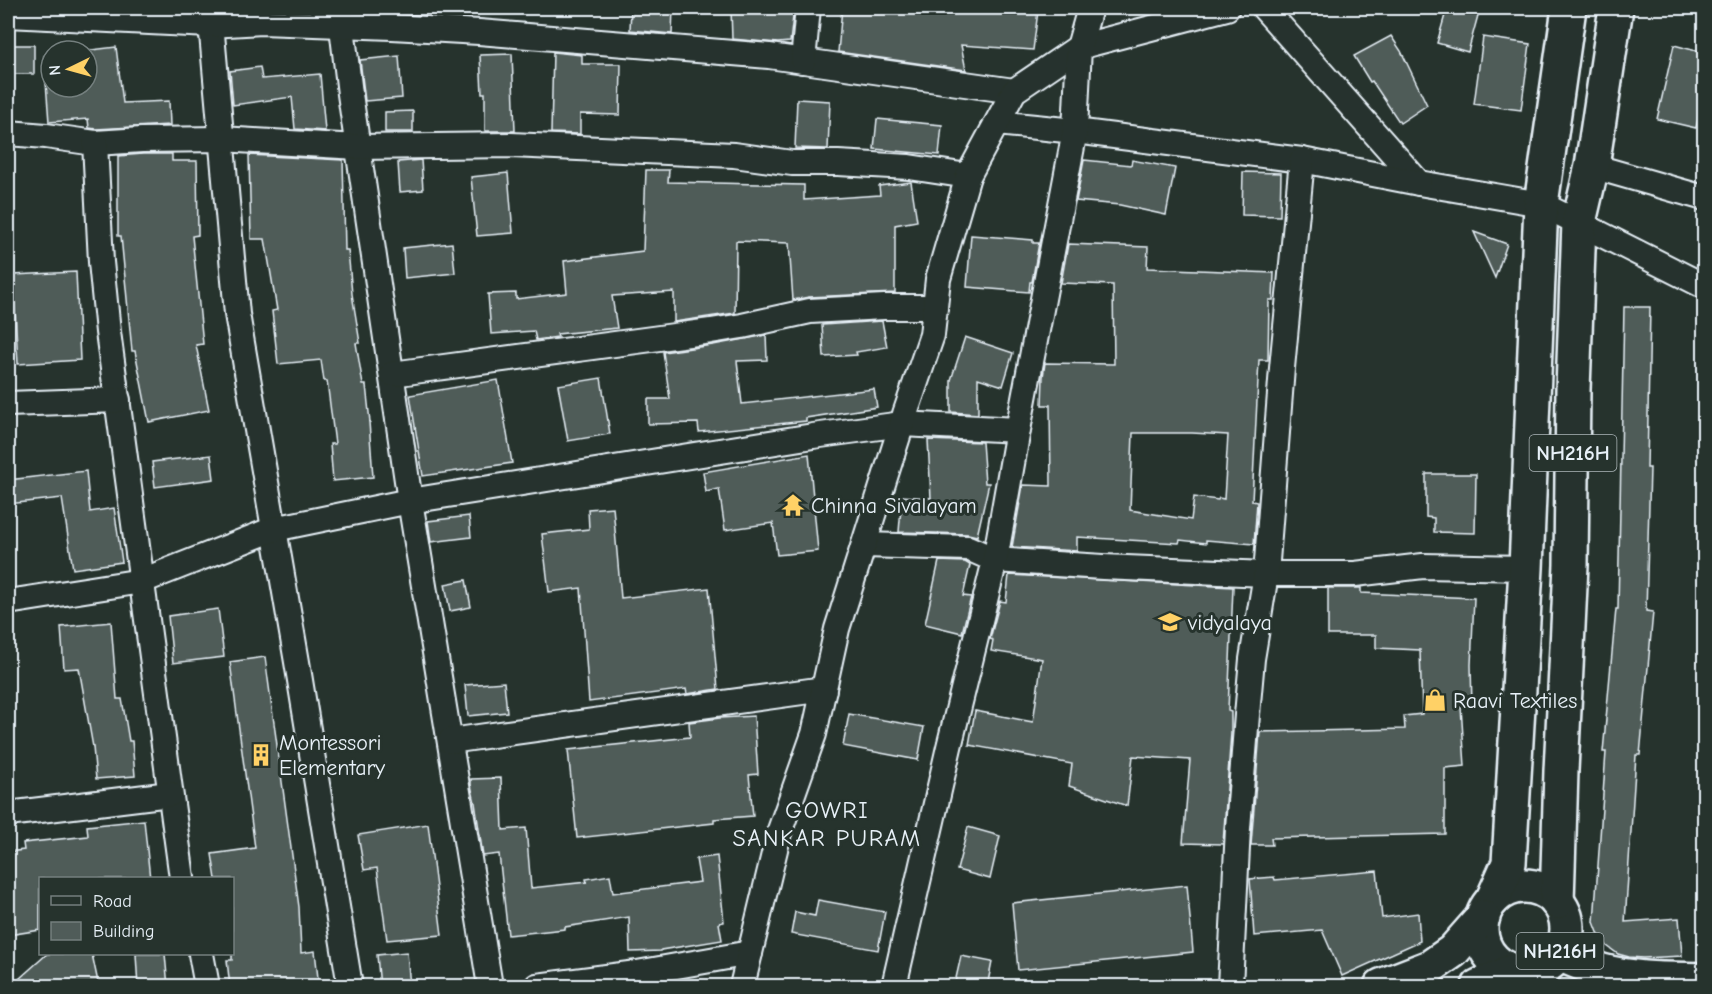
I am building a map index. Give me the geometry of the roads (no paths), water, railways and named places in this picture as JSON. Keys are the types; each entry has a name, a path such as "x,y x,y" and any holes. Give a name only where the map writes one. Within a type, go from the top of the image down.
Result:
{"main road":[{"name":"NH216H","path":"1539,970 1500,965 1490,956 1481,931 1488,908 1509,863 1526,568 1541,204 1569,8"},
{"name":"NH216H","path":"1557,902 1571,565 1573,390 1579,222 1592,166 1616,8"},
{"name":"NH216H","path":"1381,987 1430,968 1454,951 1505,890 1519,886 1533,887 1546,892 1557,902 1563,914 1566,927 1565,941 1539,970 1479,987"},
{"path":"1539,970 1582,964 1605,972 1649,978 1704,980"}],"street":[{"path":"803,61 808,8"},
{"path":"894,987 995,560 1075,131 1079,47 1089,8"},
{"path":"742,987 779,833 814,734 837,629 932,335 938,279 968,176 1014,91 1079,47 1227,8"},
{"path":"1264,8 1419,183"},
{"path":"8,15 209,16 262,22 340,16 769,56 1014,91"},
{"path":"209,16 237,314 350,987"},
{"path":"340,16 410,501 490,987"},
{"path":"997,123 1302,160 1541,204 1704,286"},
{"path":"8,133 95,143 221,139 358,147 511,145 734,155 792,163 909,167 968,176"},
{"path":"95,143 101,262 108,332 182,877"},
{"path":"1230,987 1238,828 1252,659 1266,574 1282,368 1302,160"},
{"path":"1592,166 1704,198"},
{"path":"392,374 711,331 810,311 935,307"},
{"path":"8,404 117,400"},
{"path":"8,602 142,582 274,529 410,501 813,436 902,424 1018,430"},
{"path":"864,544 968,548 995,560 1266,574 1355,574 1423,566 1526,568"},
{"path":"450,741 824,689"},
{"path":"8,814 170,794"},
{"path":"537,987 637,973 750,952"},
{"path":"201,955 207,987"}],"place":[{"name":"Chinna Sivalayam","path":"793,505"},
{"name":"vidyalaya","path":"1170,622"},
{"name":"Raavi Textiles","path":"1435,700"},
{"name":"Montessori Elementary","path":"261,755"}],"district":[{"name":"GOWRI SANKAR PURAM","path":"827,824"}]}
